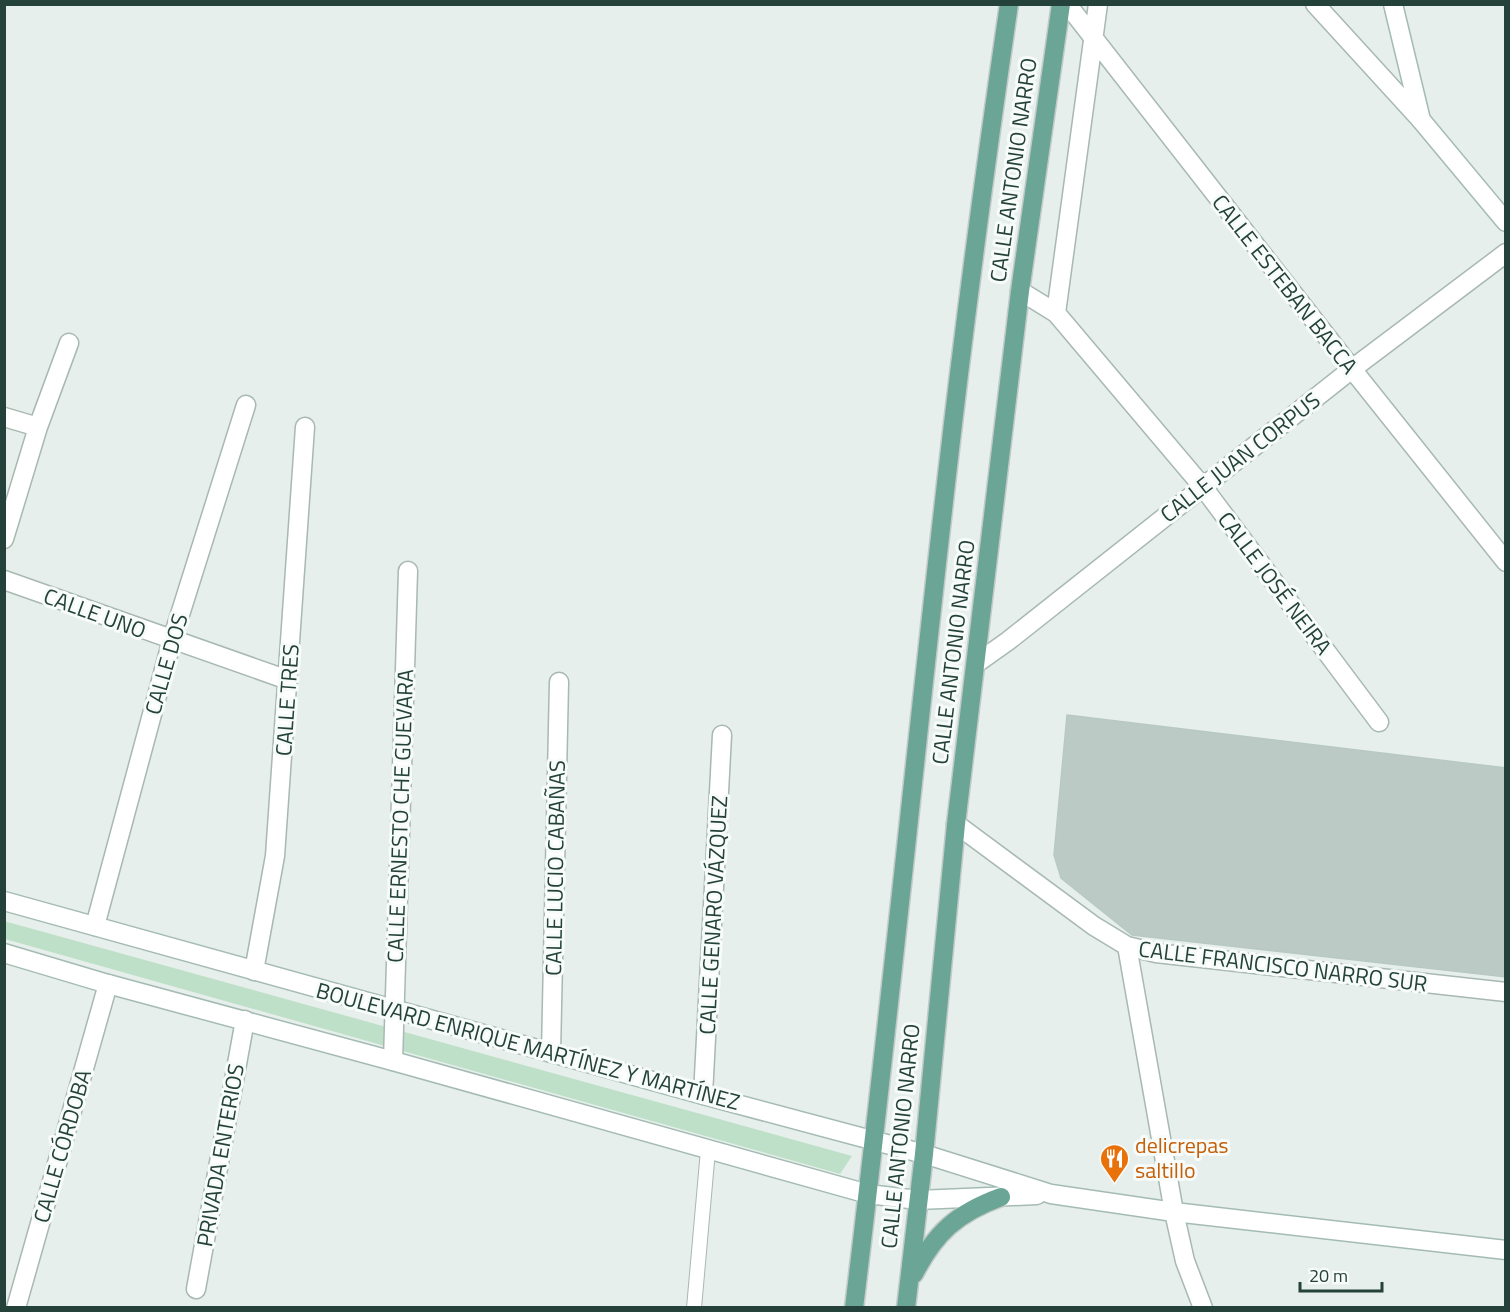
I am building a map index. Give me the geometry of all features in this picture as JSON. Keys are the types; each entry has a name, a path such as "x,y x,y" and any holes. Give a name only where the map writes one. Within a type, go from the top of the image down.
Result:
{"main road":[{"name":"CALLE ANTONIO NARRO","path":"854,1308 947,474 986,160 1009,4"},
{"name":"CALLE ANTONIO NARRO","path":"906,1308 924,1154 956,824 1020,291 1061,4"},
{"path":"909,1284 934,1240 951,1223 969,1210 1001,1197"}],"street":[{"name":"CALLE ESTEBAN BACCA","path":"1067,4 1506,562"},
{"path":"1056,313 1098,4"},
{"path":"1315,4 1421,120 1506,222"},
{"path":"1393,4 1421,120"},
{"name":"CALLE JUAN CORPUS","path":"977,663 1008,641 1352,369 1506,253"},
{"name":"CALLE JOSÉ NEIRA","path":"1020,291 1056,313 1203,487 1379,722"},
{"path":"4,539 38,427 69,343"},
{"name":"CALLE DOS","path":"95,926 171,640 246,405"},
{"path":"4,417 38,427"},
{"name":"CALLE TRES","path":"254,971 275,856 306,427"},
{"name":"CALLE ERNESTO CHE GUEVARA","path":"393,1061 408,571"},
{"name":"CALLE UNO","path":"4,580 288,680"},
{"name":"CALLE LUCIO CABAÑAS","path":"551,1053 559,682"},
{"name":"CALLE GENARO VÁZQUEZ","path":"703,1095 722,735"},
{"name":"CALLE FRANCISCO NARRO SUR","path":"956,824 1094,926 1127,946 1156,953 1506,992"},
{"name":"BOULEVARD ENRIQUE MARTÍNEZ Y MARTÍNEZ","path":"4,901 703,1095 874,1140 1051,1194 1174,1212 1506,1250"},
{"path":"1127,946 1174,1212 1185,1261 1203,1308"},
{"name":"BOULEVARD ENRIQUE MARTÍNEZ Y MARTÍNEZ","path":"4,953 108,984 868,1194 918,1200 1051,1194"},
{"name":"CALLE CÓRDOBA","path":"16,1308 108,984"},
{"name":"PRIVADA ENTERIOS","path":"196,1290 245,1020"}],"lane":[{"path":"694,1308 708,1150"}],"green space":[{"path":"4,921 852,1156 840,1174 5,939"}],"building":[{"path":"1067,715 1506,768 1506,977 1132,935 1061,878 1054,855"}],"place":[{"name":"delicrepas saltillo","path":"1114,1184"}]}
